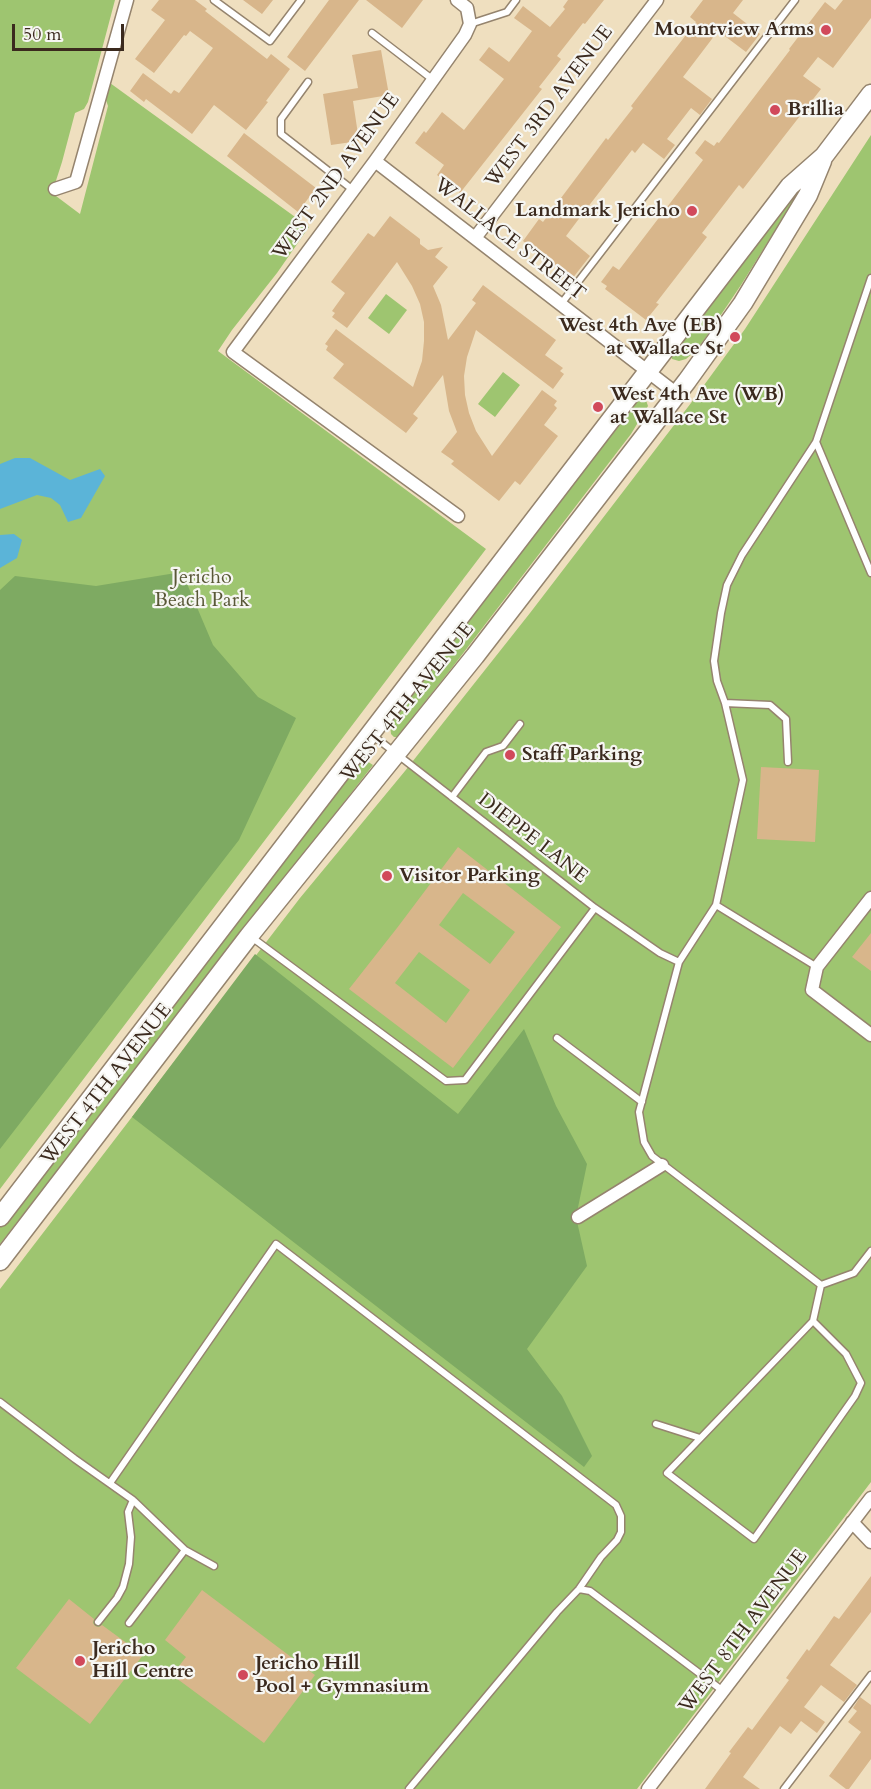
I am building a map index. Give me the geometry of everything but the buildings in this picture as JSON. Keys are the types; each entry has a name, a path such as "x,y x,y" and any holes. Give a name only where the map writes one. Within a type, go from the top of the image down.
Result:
{"main road":[{"name":"WEST 4TH AVENUE","path":"0,1217 790,186 824,156 871,94"},
{"name":"WEST 4TH AVENUE","path":"0,1260 249,936 475,657 677,394 743,303 808,195 824,156"}],"street":[{"path":"55,189 76,182 127,0"},
{"path":"457,0 467,8 470,24"},
{"name":"WEST 3RD AVENUE","path":"475,238 657,0"},
{"name":"WEST 2ND AVENUE","path":"458,516 233,352 375,161 465,35 470,24"},
{"name":"WALLACE STREET","path":"375,161 677,394"},
{"path":"871,898 817,967 812,990 871,1035"},
{"path":"578,1218 662,1165"},
{"name":"WEST 8TH AVENUE","path":"648,1789 871,1498"},
{"path":"852,1522 871,1542"}],"lane":[{"path":"214,0 270,40 301,0"},
{"path":"470,24 507,12 516,0"},
{"path":"561,304 795,0"},
{"path":"372,33 432,79"},
{"path":"308,82 281,119 281,135 353,190"},
{"path":"821,1285 651,1156 644,1142 639,1112 679,962 716,905 742,780 714,661 727,585 742,555 816,442 871,278"},
{"path":"816,442 871,573"},
{"path":"725,703 770,705 786,719 788,762"},
{"path":"452,797 486,752 503,746 520,724"},
{"name":"DIEPPE LANE","path":"370,733 595,908 660,953 679,962"},
{"path":"716,905 817,967"},
{"path":"249,936 446,1081 465,1080 595,908"},
{"path":"557,1038 642,1102"},
{"path":"110,1483 276,1244 616,1505 621,1516 621,1532 617,1540 601,1557 579,1589 557,1612 410,1789"},
{"path":"821,1285 854,1273 871,1251"},
{"path":"813,1321 846,1354 861,1383 855,1396 754,1539 667,1473 813,1321 821,1285"},
{"path":"0,1402 133,1500 185,1550 214,1566"},
{"path":"656,1424 700,1438"},
{"path":"98,1622 123,1587 129,1564 132,1537 128,1512 133,1500"},
{"path":"129,1623 185,1550"},
{"path":"579,1589 590,1591 723,1691"},
{"path":"784,1789 871,1675"}],"green space":[{"name":"Jericho Beach Park","path":"0,0 115,0 88,102 84,109 75,113 52,193 80,214 108,106 106,100 110,83 309,227 218,351 486,549 0,1189"},
{"path":"871,135 871,1482 637,1789 0,1789 0,1289 300,898 405,771 530,613 691,403 745,329"},
{"path":"798,191 741,285 704,340 686,359 679,361 672,359 671,356"},
{"path":"386,294 407,310 389,334 368,318"},
{"path":"503,372 520,385 495,417 478,404"},
{"path":"638,397 646,400 648,406 631,434 451,669 397,737 394,737 391,734 390,725 392,718"},
{"path":"182,572 213,645 258,697 296,718 239,840 0,1149 0,590 15,576 96,586"},
{"path":"362,758 373,765 0,1244 0,1227"},
{"path":"255,954 458,1114 524,1029 556,1106 587,1164 576,1217 587,1266 527,1349 562,1396 592,1456 584,1467 132,1117"}],"water":[{"path":"15,458 30,458 70,480 100,469 105,476 81,518 68,522 60,505 51,498 37,495 0,509 0,464"},
{"path":"14,534 22,540 17,558 0,568 0,535"}],"place":[{"name":"Mountview Arms","path":"826,30"},
{"name":"Brillia","path":"775,110"},
{"name":"Landmark Jericho","path":"692,211"},
{"name":"West 4th Ave (EB) at Wallace St","path":"735,337"},
{"name":"West 4th Ave (WB) at Wallace St","path":"598,407"},
{"name":"Staff Parking","path":"510,755"},
{"name":"Visitor Parking","path":"387,876"},
{"name":"Jericho Hill Centre","path":"80,1661"},
{"name":"Jericho Hill Pool + Gymnasium","path":"243,1675"}]}
